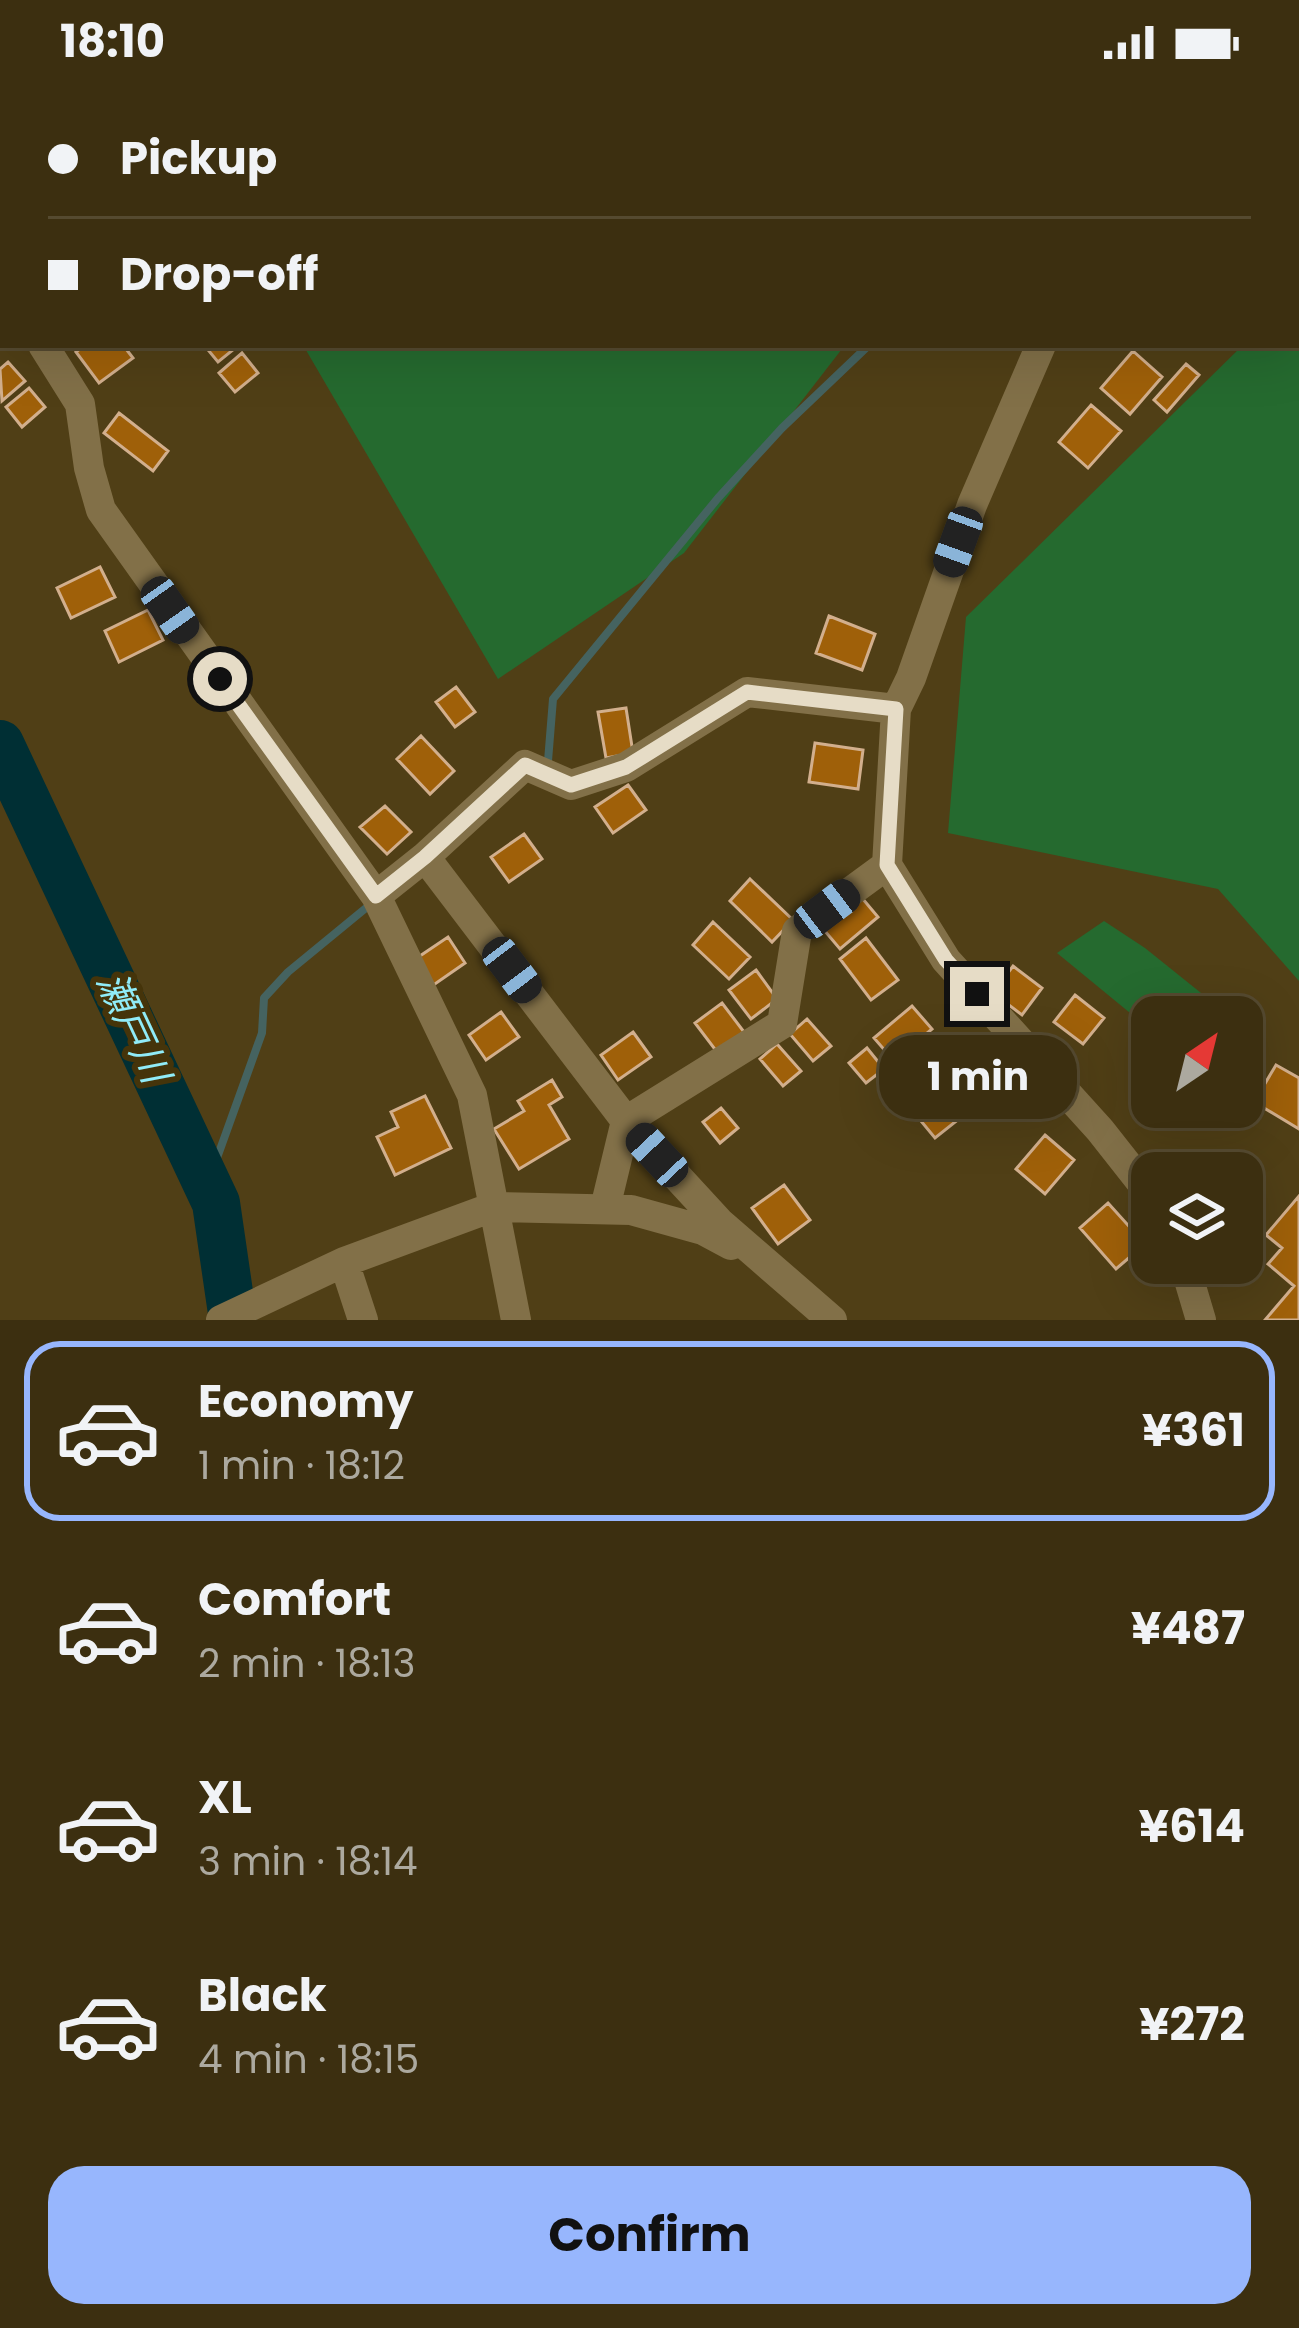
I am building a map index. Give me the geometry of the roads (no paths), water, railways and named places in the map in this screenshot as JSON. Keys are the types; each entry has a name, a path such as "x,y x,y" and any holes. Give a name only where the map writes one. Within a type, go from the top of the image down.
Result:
{"street":[{"path":"45,348 80,404 89,468 101,510 376,896 472,1095 516,1320"},
{"path":"1040,348 972,505 896,709 887,865 946,960 1131,1169"},
{"path":"376,896 525,765 571,785 626,767 747,692 896,709"},
{"path":"425,857 626,1121 719,1222 832,1320"},
{"path":"605,1208 626,1121 782,1024 796,932 887,865"},
{"path":"220,1320 344,1262 493,1208 631,1210 704,1230 767,1264"},
{"path":"344,1262 362,1320"},
{"path":"1191,1284 1202,1320"}],"waterway":[{"path":"543,766 548,761 553,699 718,498 866,348"},
{"name":"瀬戸川","path":"0,744 216,1203 233,1320"},
{"path":"216,1203 217,1158 262,1033 264,998 288,972 372,903"}]}
